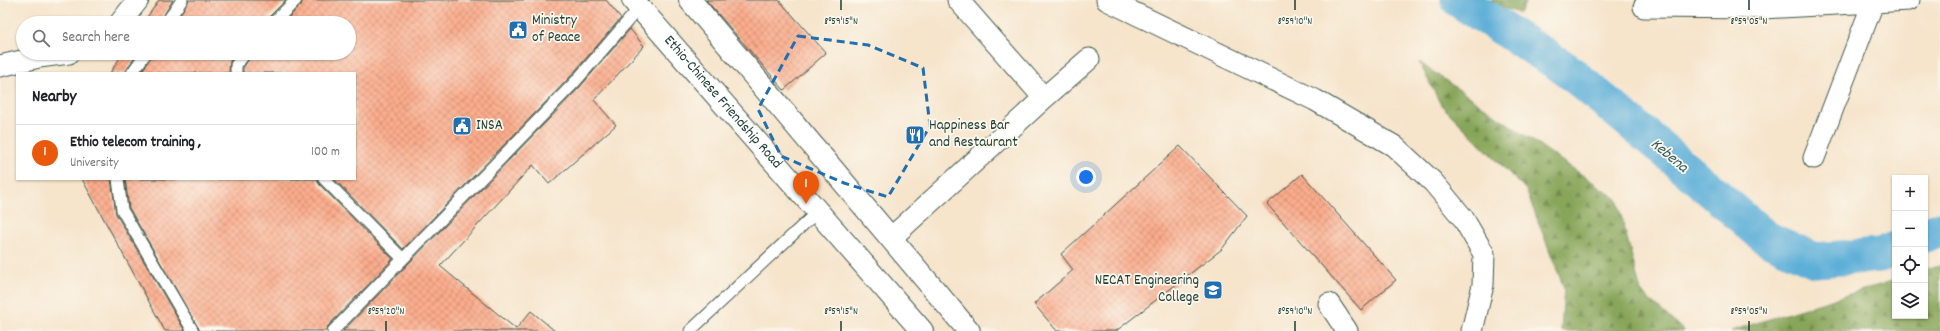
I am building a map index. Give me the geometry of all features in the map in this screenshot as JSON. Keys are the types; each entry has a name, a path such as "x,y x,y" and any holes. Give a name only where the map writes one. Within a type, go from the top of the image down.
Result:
{"main road":[{"path":"690,0 969,331"},
{"name":"Ethio-Chinese Friendship Road","path":"636,4 922,331"}],"street":[{"path":"125,16 138,0"},
{"path":"958,0 1044,98"},
{"path":"1107,0 1314,100 1394,146 1433,182 1463,218 1484,254 1483,286 1472,331"},
{"path":"1644,7 1762,8 1909,0"},
{"path":"1814,158 1873,3"},
{"path":"891,238 1044,98 1089,59"},
{"path":"0,66 23,60"},
{"path":"1329,304 1347,331"}],"lane":[{"path":"171,16 182,0"},
{"path":"280,16 296,0"},
{"path":"332,331 575,82 636,4"},
{"path":"133,72 141,60"},
{"path":"236,72 236,65 240,60"},
{"path":"118,180 122,210 193,331"},
{"path":"325,180 403,258"},
{"path":"690,331 818,211"}],"highlighted area":[{"path":"798,36 868,45 923,68 930,126 888,197 844,183 781,156 758,109"}],"green space":[{"path":"1473,0 1527,0 1520,13"},
{"path":"1419,62 1617,199 1641,292 1684,331 1561,331 1564,288 1526,190 1441,105"},
{"path":"1940,266 1940,331 1731,331 1892,281 1892,319 1928,319 1928,269"}],"building":[{"path":"159,0 173,0 163,16 148,16"},
{"path":"189,0 286,0 270,16 179,16"},
{"path":"303,0 606,0 621,18 570,77 403,249 335,180 356,180 356,72 243,72 243,68 248,60 356,60 356,16 290,16 301,5"},
{"path":"706,0 779,0 826,53 784,90"},
{"path":"630,29 644,46 594,100 616,125 549,184 533,165 440,266 516,329 531,311 555,331 343,331 580,87"},
{"path":"118,60 133,60 126,72 111,72"},
{"path":"149,60 231,60 229,72 142,72"},
{"path":"1180,146 1247,216 1222,249 1116,331 1057,331 1034,304 1073,270 1061,254"},
{"path":"1302,174 1396,280 1361,310 1267,204"},
{"path":"83,180 111,180 116,214 185,331 165,331"},
{"path":"125,180 317,180 319,184 393,259 328,326 326,331 200,331 129,208"}],"waterway":[{"name":"Kebena","path":"1458,0 1566,69 1678,162 1766,238 1815,260 1880,255 1892,250"},
{"name":"Kebena","path":"1928,234 1940,229"}],"place":[{"name":"Ministry of Peace","path":"518,30"},
{"name":"INSA","path":"462,126"},
{"name":"Happiness Bar and Restaurant","path":"915,135"},
{"name":"Ethio telecom training ,","path":"806,204"},
{"name":"NECAT Engineering College","path":"1213,290"}]}
